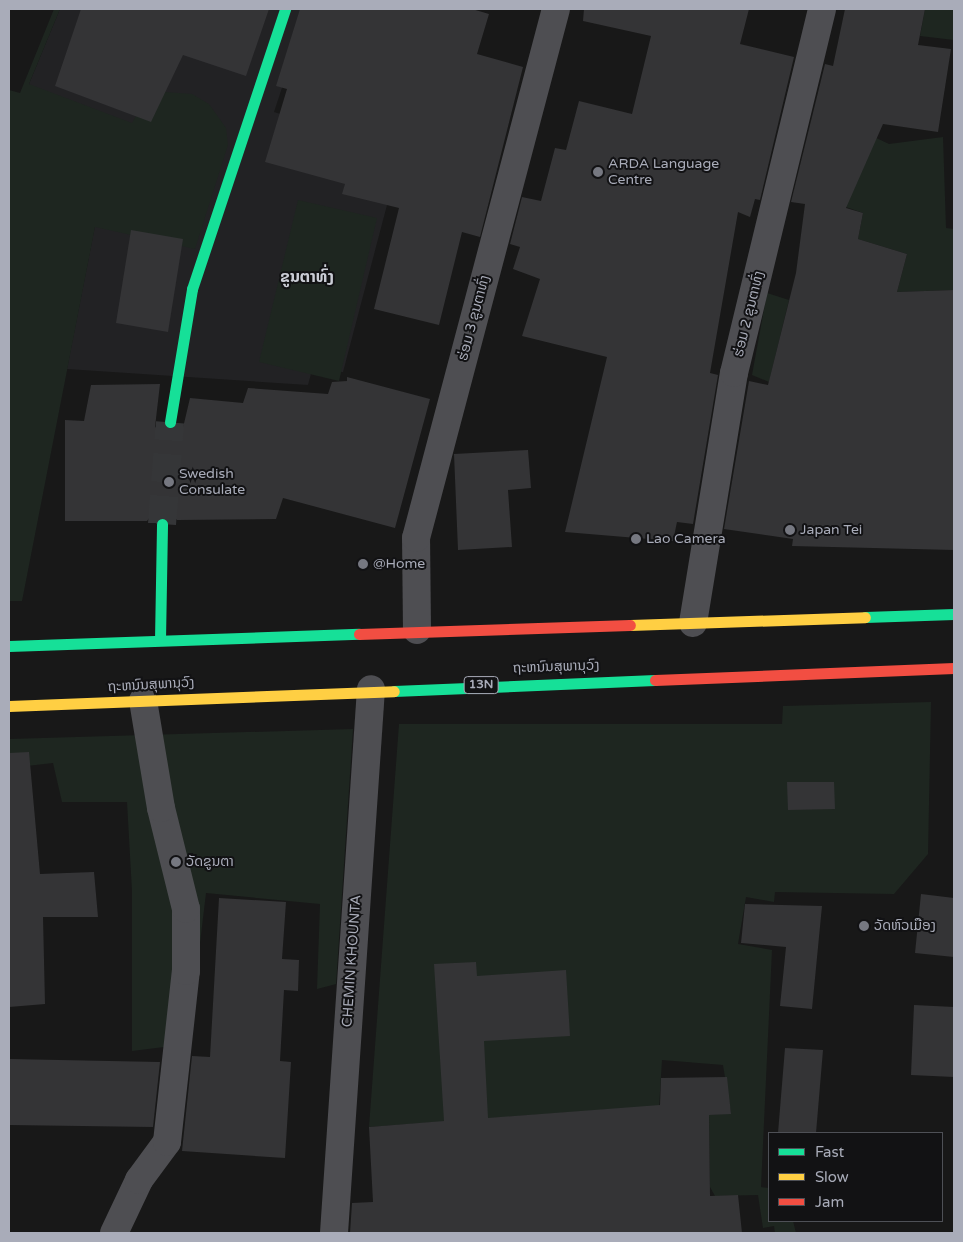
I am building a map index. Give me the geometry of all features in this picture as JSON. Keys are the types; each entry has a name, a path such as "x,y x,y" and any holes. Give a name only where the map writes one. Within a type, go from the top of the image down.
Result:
{"main road":[{"path":"170,422 192,289 285,9"},
{"path":"160,640 162,524"},
{"path":"9,646 417,630 954,614"},
{"name":"ຖະຫນົນສຸພານຸວົງ","path":"9,706 371,689 954,668"}],"street":[{"name":"ຮ່ອມ 3 ຂູນຕາທົ່ງ","path":"417,630 416,538 556,9"},
{"name":"ຮ່ອມ 2 ຂູນຕາທົ່ງ","path":"693,623 734,373 822,9"},
{"name":"CHEMIN KHOUNTA","path":"334,1233 371,689"},
{"path":"114,1233 139,1180 167,1142 186,971 186,908 161,808 143,700"}],"shaded area":[{"path":"54,9 60,9 29,84 132,123 145,101 165,92 192,94 209,104 226,128 228,145 195,249 95,227 22,601 9,601 9,90 20,93"},
{"path":"60,9 308,9 274,112 401,152 343,372 312,370 308,385 67,369 95,226 128,231 29,84"},
{"path":"925,9 954,9 954,40 920,36"},
{"path":"853,127 889,144 943,137 946,228 954,229 954,290 897,292 907,254 858,239 863,213 846,207"},
{"path":"298,200 377,218 339,381 259,362"},
{"path":"767,293 789,300 769,382 752,375"},
{"path":"931,702 928,854 894,894 775,892 774,902 746,897 738,944 772,950 761,1187 768,1188 768,1222 793,1222 796,1233 775,1233 774,1226 763,1228 758,1195 715,1196 710,1187 709,1115 731,1113 723,1065 662,1060 659,1108 635,1194 641,1233 613,1233 610,1191 616,1109 369,1127 399,724 782,724 783,706"},
{"path":"353,729 336,984 317,989 320,904 206,893 188,1044 132,1051 132,891 127,802 62,802 53,763 9,768 9,739"}],"building":[{"path":"81,9 269,9 246,76 183,55 151,122 55,86"},
{"path":"300,9 472,9 489,14 477,54 523,67 480,237 462,232 439,325 374,309 399,208 342,194 345,184 265,162 287,89 276,86"},
{"path":"584,9 749,9 740,44 794,57 760,200 755,199 750,217 738,212 710,373 718,375 693,524 677,522 673,541 565,532 607,357 522,336 540,279 513,269 520,247 510,244 522,197 541,201 555,148 566,150 579,101 632,114 651,36 583,21"},
{"path":"845,9 925,9 918,45 951,49 938,132 883,124 846,208 863,213 858,239 907,254 897,292 954,290 954,550 792,546 793,539 724,529 749,381 768,385 796,273 805,204 791,202 825,64 833,66"},
{"path":"131,230 183,239 168,332 116,323"},
{"path":"347,377 430,399 395,528 283,498 276,519 177,520 170,511 162,508 154,511 147,521 65,521 65,420 84,421 91,385 160,384 155,427 168,437 182,432 190,398 243,403 248,388 328,394 332,382 347,381"},
{"path":"528,450 531,488 508,490 512,547 458,550 454,454"},
{"path":"29,752 40,874 94,872 98,917 43,917 45,1004 9,1007 9,753"},
{"path":"787,782 834,782 835,809 788,810"},
{"path":"921,894 954,898 954,957 915,953"},
{"path":"219,898 286,902 282,959 299,960 298,991 284,990 280,1061 291,1062 285,1158 182,1151 192,1056 210,1057"},
{"path":"745,904 822,906 812,1009 780,1006 786,947 741,943"},
{"path":"476,962 477,976 566,970 570,1036 484,1041 488,1118 660,1105 661,1078 727,1077 731,1114 709,1115 710,1196 738,1195 742,1233 350,1233 352,1203 373,1202 369,1127 444,1121 434,964"},
{"path":"914,1005 954,1007 954,1077 911,1075"},
{"path":"785,1048 823,1050 816,1132 778,1132"},
{"path":"9,1059 160,1062 153,1127 9,1125"}],"tunnel":[{"path":"162,524 170,422"}],"traffic: fast":[{"path":"170,422 192,289 285,9"},
{"path":"160,640 162,524"},
{"path":"865,617 954,614"},
{"path":"9,646 359,634"},
{"path":"394,691 655,680"}],"traffic: slow":[{"path":"630,625 865,617"},
{"path":"9,706 394,691"}],"traffic: jam":[{"path":"359,634 630,625"},
{"path":"655,680 954,668"}],"place":[{"name":"ARDA Language Centre","path":"598,172"},
{"name":"Swedish Consulate","path":"169,482"},
{"name":"Japan Tei","path":"790,530"},
{"name":"Lao Camera","path":"636,539"},
{"name":"@Home","path":"363,564"},
{"name":"ວັດຂູນຕາ","path":"176,862"},
{"name":"ວັດຫົວເມືອງ","path":"864,926"}],"district":[{"name":"ຂູນຕາທົ່ງ","path":"307,277"}]}
